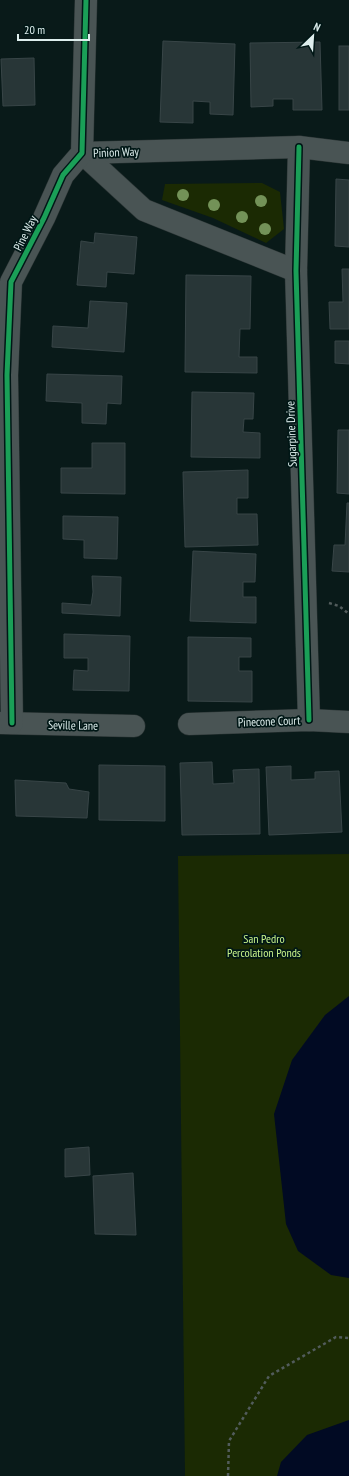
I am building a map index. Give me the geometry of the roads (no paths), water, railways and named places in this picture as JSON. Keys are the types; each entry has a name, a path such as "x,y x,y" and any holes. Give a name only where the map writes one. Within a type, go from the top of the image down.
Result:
{"street":[{"path":"82,153 86,0"},
{"name":"Pinion Way","path":"82,153 299,147 349,153"},
{"name":"Sugarpine Drive","path":"299,147 296,271 309,720"},
{"name":"Pinion Way","path":"82,153 144,210 296,271"},
{"name":"Pine Way","path":"6,723 7,375 11,282 64,175 82,153"},
{"name":"Pinecone Court","path":"189,724 309,720 349,722"},
{"name":"Seville Lane","path":"6,723 134,726"}],"water":[{"path":"349,996 349,1278 331,1275 298,1251 286,1224 274,1114 292,1060 325,1015"},
{"path":"349,1420 349,1476 277,1476 281,1462 307,1435"}],"park label":[{"name":"San Pedro Percolation Ponds","path":"264,945"}]}
